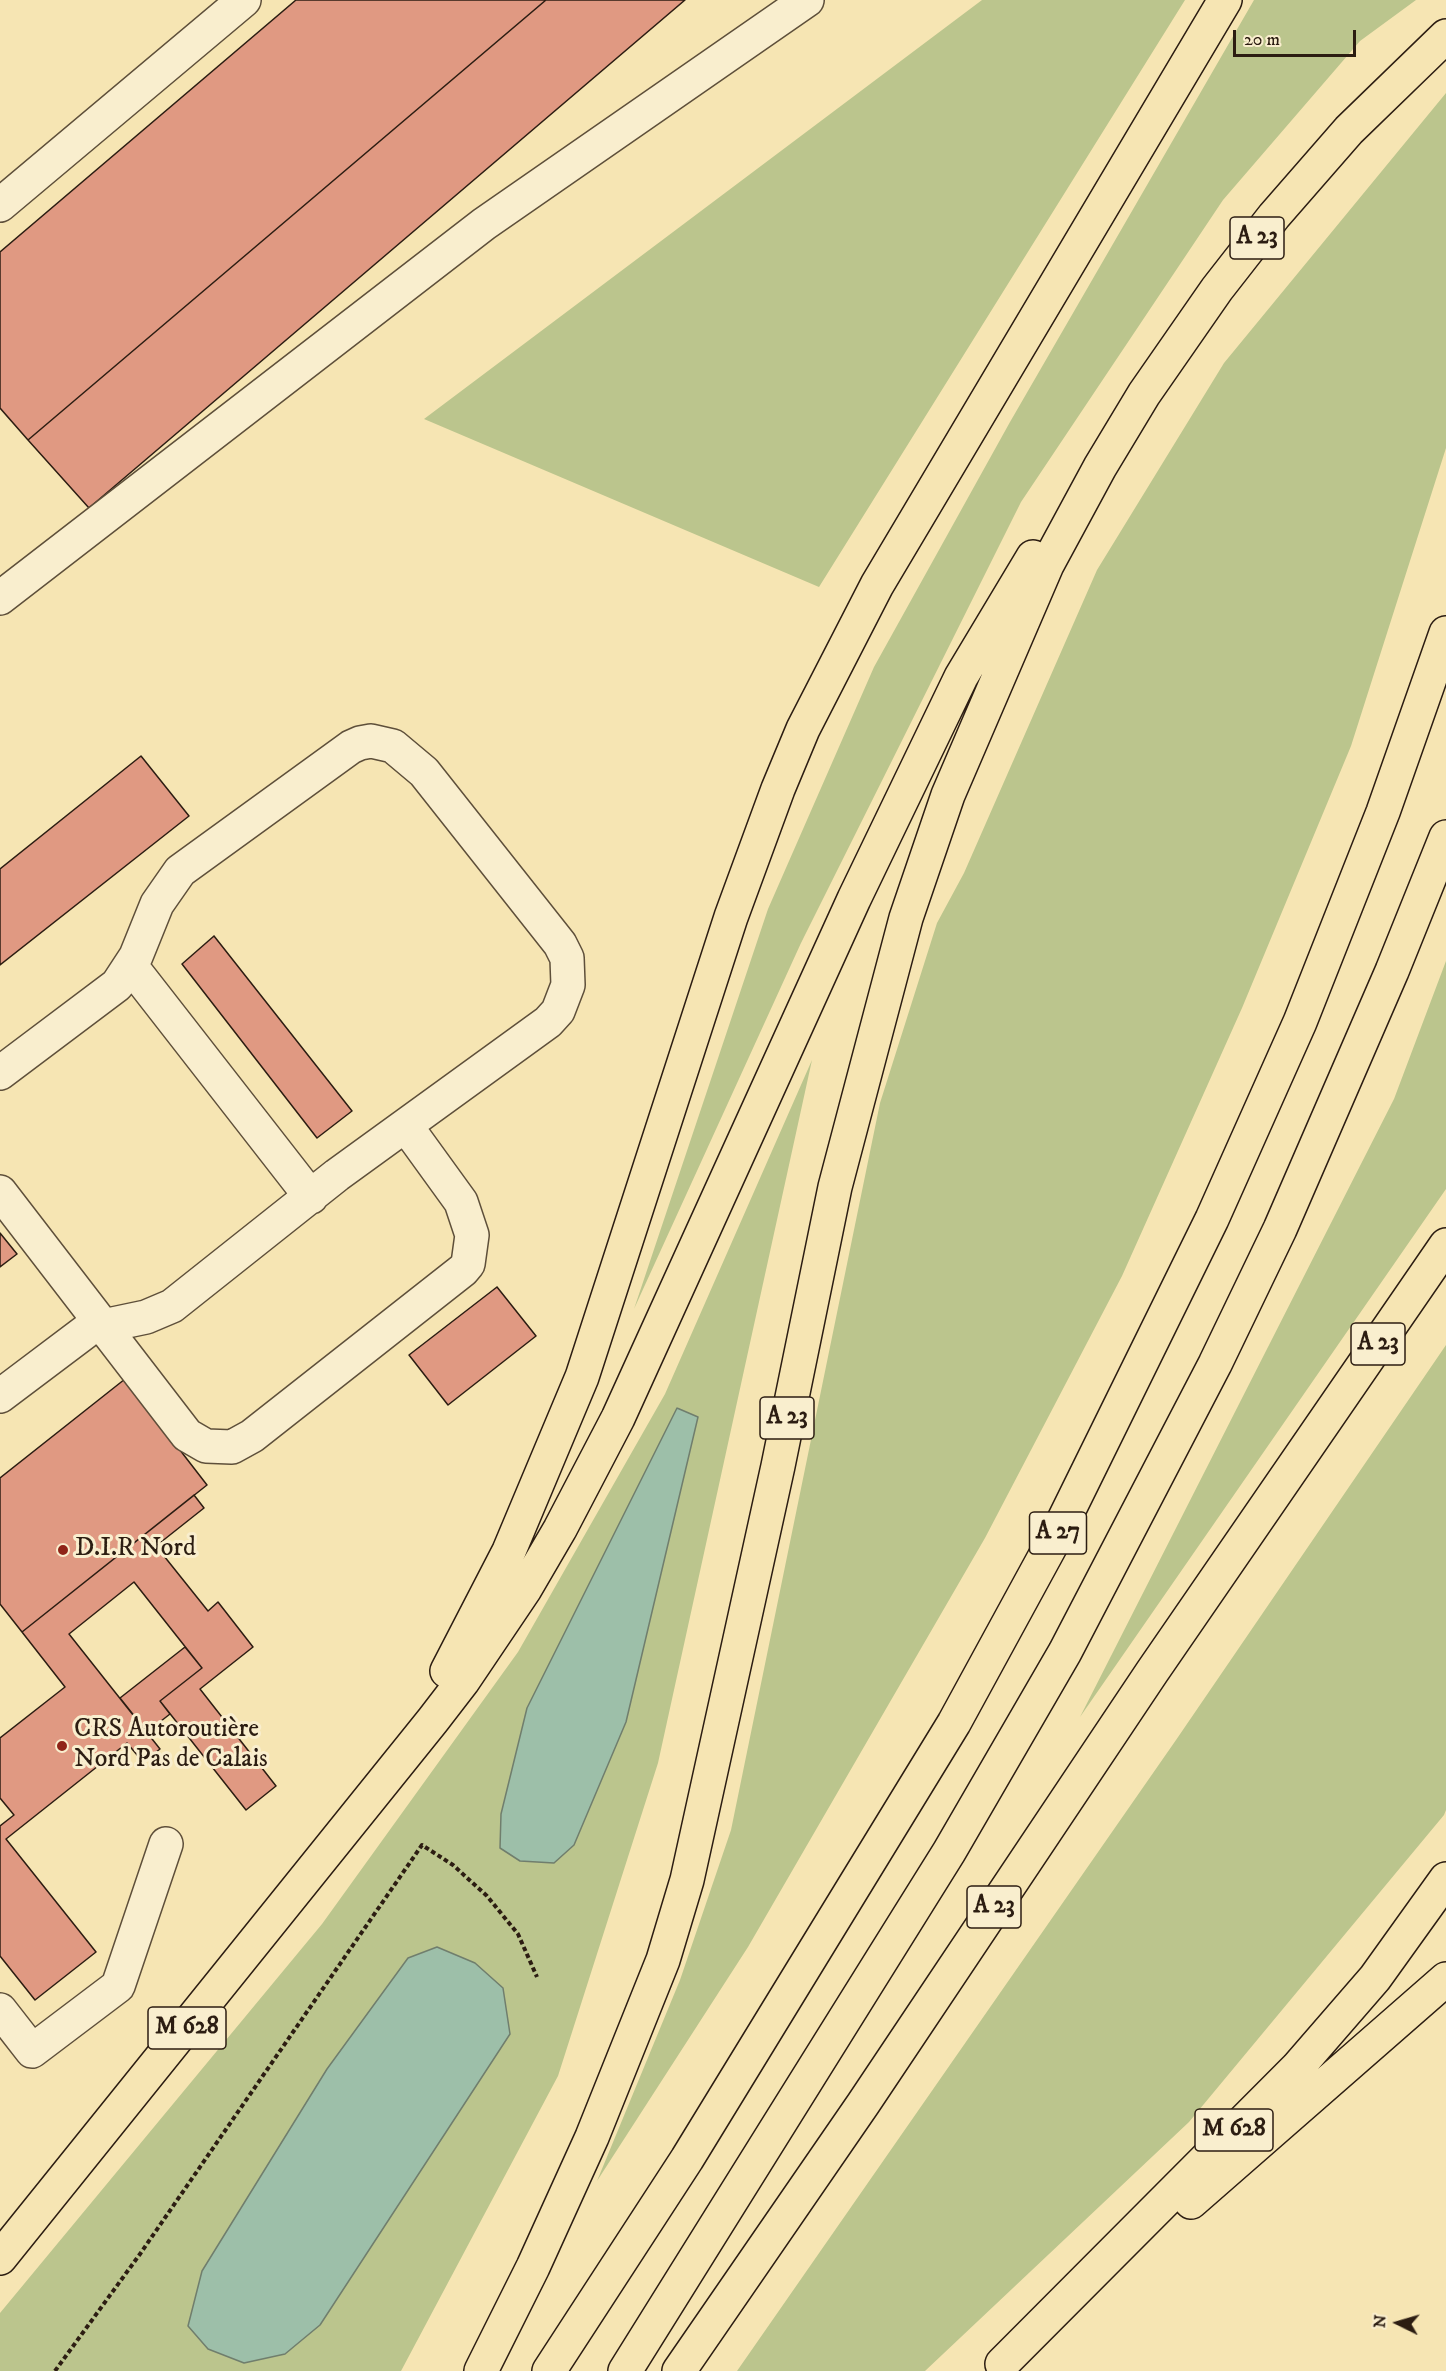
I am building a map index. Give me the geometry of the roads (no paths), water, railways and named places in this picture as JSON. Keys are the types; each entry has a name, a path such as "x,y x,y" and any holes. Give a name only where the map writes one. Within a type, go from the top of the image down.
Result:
{"highway":[{"path":"370,1795 454,1659 509,1551 582,1377 753,852 803,729 882,575 1225,0"},
{"name":"A 23","path":"481,2371 533,2266 592,2137 663,1960 687,1880 775,1478 835,1187 906,918 948,795 1047,565 1100,467 1144,394 1217,289 1274,216 1349,130 1446,36"},
{"path":"370,1795 463,1681 519,1598 560,1529 618,1418 854,899 961,677 1008,596 1052,527 1100,467"},
{"name":"A 27","path":"549,2371 693,2149 954,1723 1056,1536 1207,1230 1300,1022 1383,812 1446,633"},
{"name":"A 27","path":"625,2371 950,1852 1070,1642 1204,1385 1280,1229 1388,982 1446,837"},
{"name":"A 23","path":"679,2371 863,2104 1152,1672 1446,1245"},
{"name":"M 628","path":"0,2258 12,2230 233,1971 370,1795"},
{"name":"M 628","path":"998,2368 1296,2068 1375,1978 1446,1879"},
{"name":"M 628","path":"998,2368 1311,2099 1446,1979"}],"lane":[{"path":"0,205 243,0"},
{"path":"0,598 484,224 807,0"},
{"path":"0,1073 105,997 131,966 157,904 180,871 351,747 371,741 393,746 424,772 560,944 568,970 565,997 548,1022 405,1126 172,1306 146,1317 103,1324 75,1337 0,1396"},
{"path":"131,966 311,1197"},
{"path":"0,1192 187,1436 206,1446 232,1447 252,1436 468,1264 472,1235 461,1202 405,1126"},
{"path":"0,2010 32,2051 118,1986 166,1844"}],"place":[{"name":"D.I.R Nord","path":"63,1550"},
{"name":"CRS Autoroutière Nord Pas de Calais","path":"62,1746"}]}
